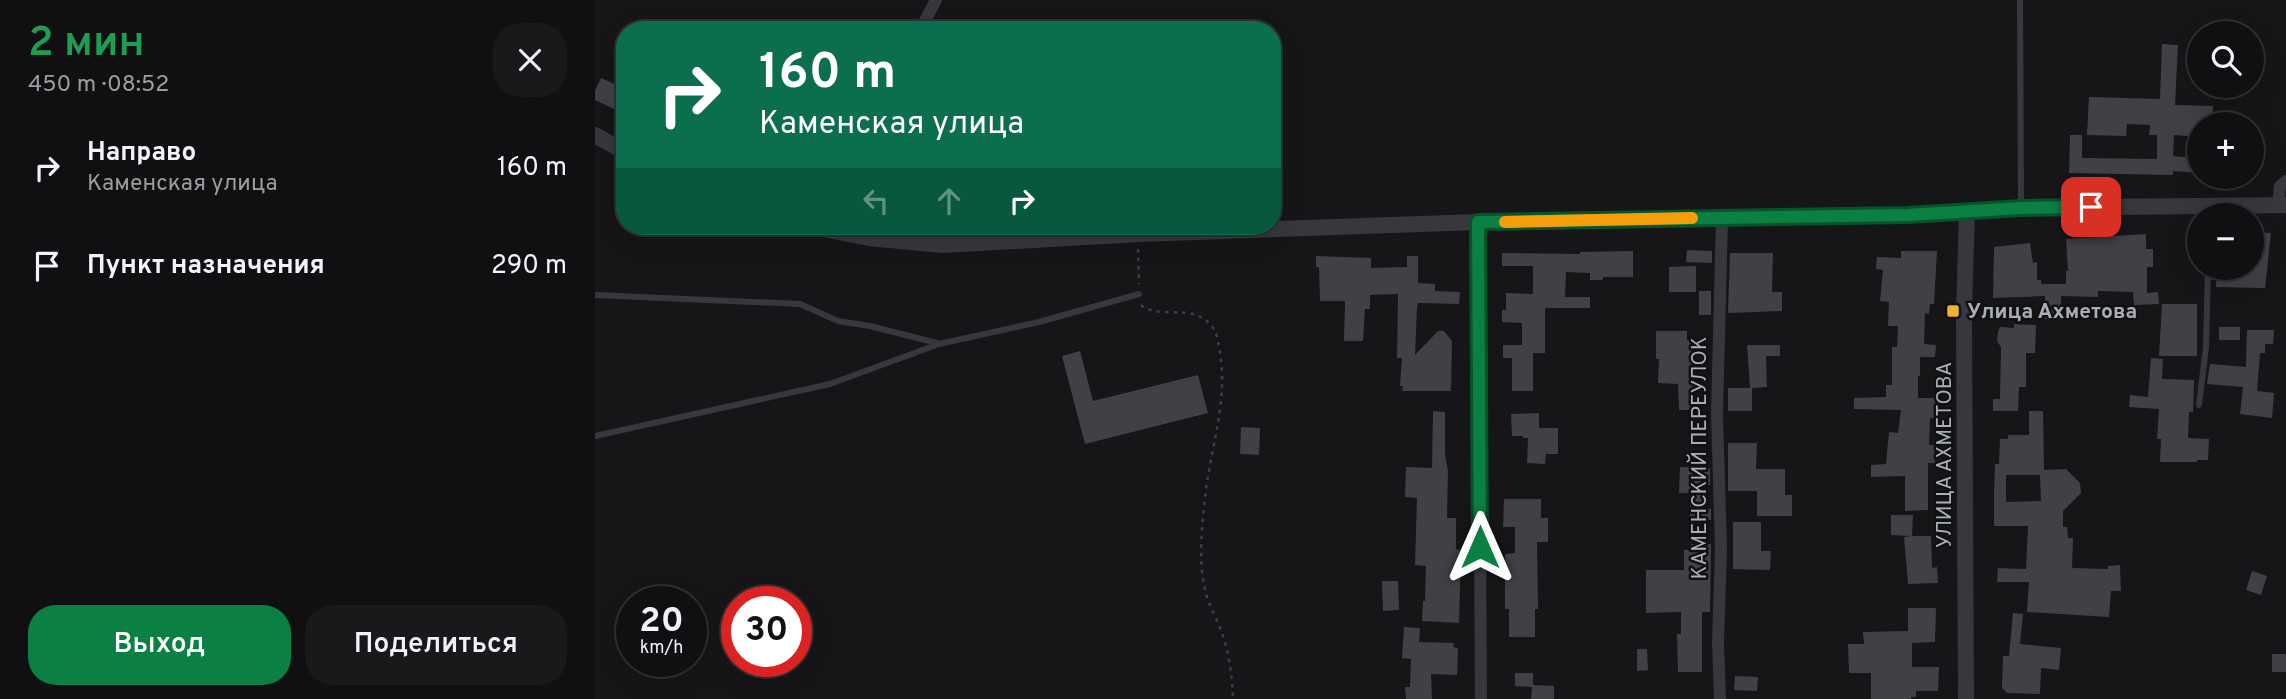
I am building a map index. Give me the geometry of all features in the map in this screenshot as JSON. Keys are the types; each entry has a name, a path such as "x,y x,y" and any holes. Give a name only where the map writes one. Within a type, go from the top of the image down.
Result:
{"street":[{"path":"925,21 936,0"},
{"path":"595,135 616,147"},
{"path":"2264,206 2282,205 2280,186 2286,181"},
{"path":"1281,229 1478,222 1908,215 2021,208 2187,210"},
{"name":"УЛИЦА АХМЕТОВА","path":"1966,211 1966,699"},
{"name":"КАМЕНСКИЙ ПЕРЕУЛОК","path":"1720,699 1718,642 1721,549 1717,414 1722,218"},
{"path":"1478,222 1481,699"},
{"path":"900,235 967,244 1122,235"}],"lane":[{"path":"2020,0 2021,208"},
{"path":"2199,405 2206,347 2208,280"},
{"path":"595,295 800,304 838,321 870,326 939,344"},
{"path":"595,436 829,384 939,344 1039,322 1139,295"}],"path":[{"path":"1139,235 1141,305 1146,309 1201,316 1215,330 1221,359 1221,396 1206,490 1202,558 1207,596 1231,663 1233,699"}],"building":[{"path":"2162,44 2178,45 2175,105 2213,106 2213,112 2187,112 2187,136 2174,135 2173,156 2187,158 2187,172 2173,171 2173,175 2069,173 2070,135 2082,135 2082,158 2157,159 2157,135 2149,135 2150,125 2127,124 2126,136 2087,135 2089,97 2160,99"},
{"path":"601,78 616,85 616,110 595,100 595,91"},
{"path":"2264,233 2271,233 2265,288 2216,287 2216,280 2264,280"},
{"path":"2146,234 2146,249 2153,249 2153,267 2147,267 2147,293 2158,292 2159,304 2134,305 2133,292 2098,291 2098,297 2061,296 2061,319 2045,319 2045,296 1993,298 1994,247 2030,243 2033,263 2037,262 2037,280 2041,280 2041,284 2066,284 2066,239"},
{"path":"1687,250 1712,251 1712,263 1686,262"},
{"path":"1633,251 1633,277 1590,280 1590,273 1566,272 1565,297 1590,297 1590,308 1545,308 1545,353 1533,353 1533,391 1512,391 1512,358 1503,358 1503,345 1522,345 1522,323 1502,322 1502,310 1506,310 1506,293 1533,294 1533,266 1502,266 1502,253 1580,254"},
{"path":"1901,251 1937,251 1934,304 1930,304 1929,314 1925,313 1924,344 1936,345 1935,357 1920,357 1918,376 1918,398 1937,398 1936,419 1930,418 1929,445 1934,445 1935,463 1928,463 1928,510 1905,511 1905,476 1871,477 1871,465 1886,464 1889,432 1898,433 1901,410 1854,409 1854,398 1886,397 1886,385 1892,385 1892,347 1897,347 1898,326 1888,326 1889,302 1880,301 1883,270 1876,269 1877,257 1901,258"},
{"path":"1730,253 1773,253 1772,292 1782,292 1782,311 1728,313"},
{"path":"1316,256 1371,258 1371,268 1407,267 1407,256 1418,256 1418,283 1435,284 1435,291 1460,292 1459,304 1418,303 1417,307 1415,355 1438,331 1444,331 1452,341 1451,391 1402,391 1402,358 1397,358 1398,294 1370,295 1370,309 1365,309 1363,341 1344,341 1345,301 1320,301"},
{"path":"1696,266 1696,292 1669,292 1669,267"},
{"path":"1699,291 1711,291 1711,315 1699,315"},
{"path":"2162,304 2197,304 2197,356 2159,356"},
{"path":"2014,324 2036,325 2035,353 2026,353 2026,387 2019,387 2018,411 1993,411 1993,399 2000,399 2001,347 1997,341 1998,332 2000,327 2014,328"},
{"path":"2219,327 2240,327 2240,340 2219,340"},
{"path":"2247,330 2274,330 2273,344 2265,344 2265,353 2260,353 2257,391 2274,393 2272,418 2240,414 2243,387 2207,384 2210,364 2246,367"},
{"path":"1656,331 1687,331 1687,340 1691,340 1691,385 1695,385 1695,410 1679,410 1678,384 1658,383"},
{"path":"1747,345 1780,345 1780,356 1766,356 1767,387 1750,388"},
{"path":"1080,351 1093,401 1198,375 1208,413 1085,444 1062,356"},
{"path":"2151,358 2163,359 2162,379 2194,380 2193,412 2189,412 2188,438 2209,439 2208,460 2160,462 2161,439 2157,439 2159,409 2129,407 2130,395 2148,397"},
{"path":"1728,388 1752,388 1752,411 1728,411"},
{"path":"1433,411 1445,412 1447,518 1456,518 1456,549 1461,550 1459,623 1422,621 1426,566 1415,565 1417,498 1405,497 1406,467 1432,468"},
{"path":"2029,411 2043,411 2044,470 2066,469 2080,483 2081,493 2063,511 2063,527 2067,527 2068,538 2073,538 2072,568 2108,569 2108,566 2120,565 2121,591 2111,591 2109,617 2027,612 2029,582 1997,582 1998,568 2026,569 2028,526 1994,526 1995,464 1999,464 2000,439 2008,439 2008,435 2029,435","holes":["2006,475 2040,475 2041,501 2006,502"]},
{"path":"1539,413 1539,428 1558,428 1558,454 1546,454 1545,464 1527,463 1528,438 1512,436 1511,414"},
{"path":"1241,427 1260,428 1259,455 1240,454"},
{"path":"1728,443 1757,443 1756,469 1785,469 1785,495 1792,495 1792,516 1757,516 1757,491 1728,491"},
{"path":"1680,467 1710,468 1710,485 1703,485 1702,508 1711,509 1711,520 1690,519 1691,493 1679,493"},
{"path":"1504,499 1541,499 1541,518 1548,518 1548,542 1537,542 1538,609 1535,609 1535,637 1509,637 1509,609 1505,609 1505,554 1515,553 1515,527 1503,527"},
{"path":"1891,515 1913,515 1912,536 1931,536 1932,568 1937,567 1938,583 1908,584 1904,537 1911,536 1891,535"},
{"path":"1733,522 1761,522 1761,551 1771,551 1770,570 1733,569"},
{"path":"1691,544 1711,544 1710,612 1702,612 1702,672 1678,672 1677,634 1681,634 1681,612 1646,613 1646,570 1684,570 1684,550 1691,550"},
{"path":"2252,571 2267,576 2261,595 2246,590"},
{"path":"1382,581 1398,581 1399,610 1383,611"},
{"path":"1908,608 1936,608 1935,642 1912,643 1912,667 1939,667 1938,691 1916,691 1916,697 1911,699 1871,699 1871,673 1849,673 1848,644 1864,644 1863,632 1908,631"},
{"path":"2013,613 2023,614 2020,644 2061,648 2059,670 2041,668 2040,694 2007,693 2002,688 2003,656 2009,656"},
{"path":"1404,627 1420,628 1419,642 1454,643 1453,647 1458,648 1457,675 1431,674 1432,699 1406,699 1405,687 1410,687 1411,659 1402,658"},
{"path":"1637,649 1647,649 1648,670 1637,671"},
{"path":"2272,654 2286,654 2286,672 2272,672"},
{"path":"1515,673 1533,673 1533,685 1554,686 1554,699 1531,699 1532,687 1515,686"},
{"path":"1735,676 1758,677 1757,691 1734,690"}],"slow traffic":[{"path":"1505,222 1692,218"}],"place":[{"name":"Улица Ахметова","path":"1953,311"}],"route":[{"path":"1480,547 1478,222 1908,215 2091,207"}]}
